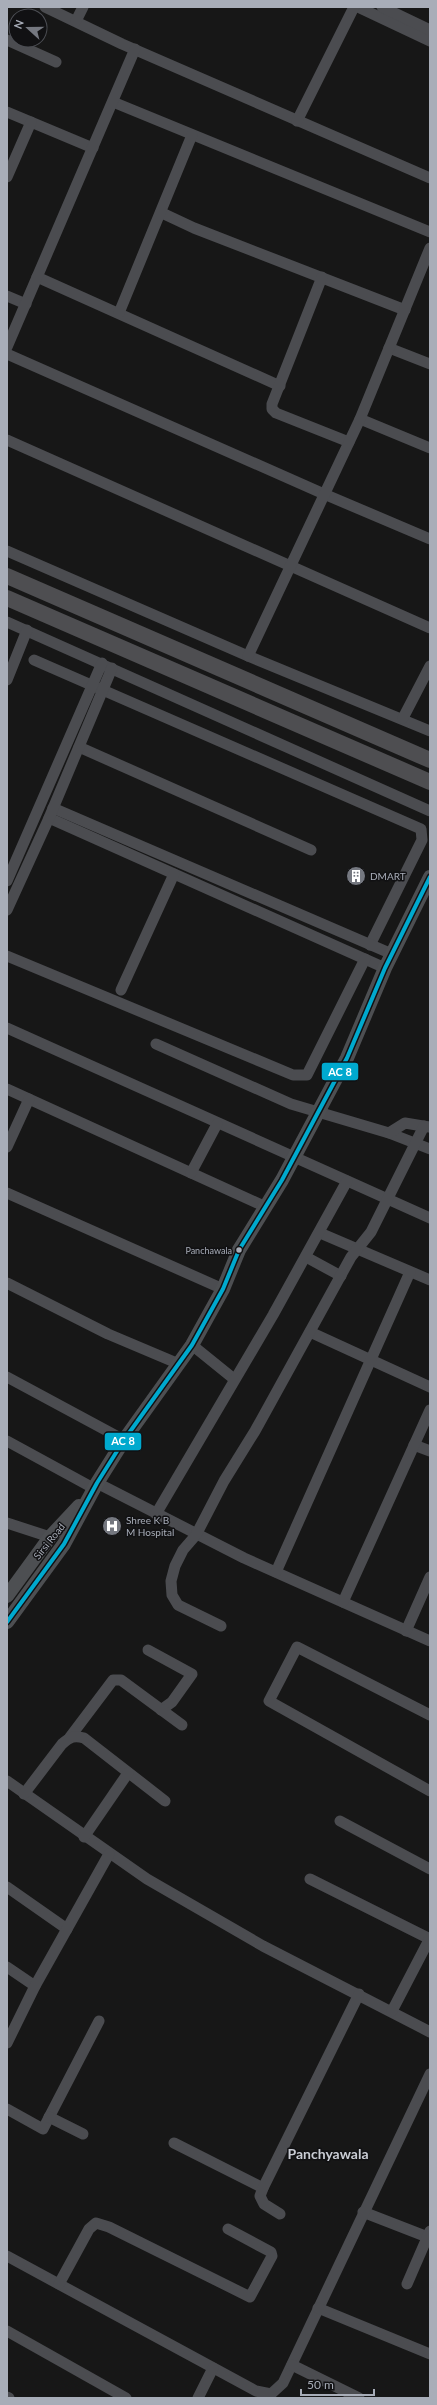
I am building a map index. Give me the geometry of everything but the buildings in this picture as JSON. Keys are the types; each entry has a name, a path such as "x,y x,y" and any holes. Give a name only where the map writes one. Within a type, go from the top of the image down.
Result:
{"highway":[{"path":"7,576 430,760"},
{"path":"7,598 430,782"}],"main road":[{"name":"Sirsi Road","path":"7,1622 64,1544 96,1486 124,1440 192,1345 223,1289 239,1250 266,1207 347,1058 385,968 430,877"},
{"name":"Sirsi Road","path":"7,1596 50,1538 96,1486"}],"street":[{"path":"45,7 297,121 430,178"},
{"path":"76,21 83,7"},
{"path":"297,121 354,7"},
{"path":"358,7 430,41"},
{"path":"382,7 430,30"},
{"path":"7,40 56,62"},
{"path":"7,347 135,49"},
{"path":"113,102 430,232"},
{"path":"7,112 93,148"},
{"path":"7,177 31,122"},
{"path":"120,313 162,213 192,135"},
{"path":"162,213 194,228 405,310"},
{"path":"248,656 360,419 405,310 426,268 430,248"},
{"path":"37,277 280,386"},
{"path":"322,278 272,404 272,409 276,413 349,442"},
{"path":"7,296 26,304"},
{"path":"389,348 430,364"},
{"path":"7,354 324,494 430,538"},
{"path":"360,419 430,448"},
{"path":"7,440 430,628"},
{"path":"7,551 248,656 403,718 430,731"},
{"path":"7,622 107,665 430,811"},
{"path":"7,680 27,630"},
{"path":"34,660 421,829 422,840 370,945"},
{"path":"7,881 92,686 107,665"},
{"path":"7,910 51,813 102,691 107,665"},
{"path":"403,718 430,666"},
{"path":"79,747 311,850"},
{"path":"51,813 392,954"},
{"path":"51,813 174,874 385,968"},
{"path":"120,990 174,874"},
{"path":"7,956 293,1075 302,1077 307,1075 365,959"},
{"path":"7,1028 217,1124 430,1218"},
{"path":"156,1044 291,1104 389,1133 430,1149"},
{"path":"7,1090 266,1207"},
{"path":"7,1147 29,1099"},
{"path":"221,1626 178,1605 172,1595 172,1581 175,1566 183,1550 196,1535 357,1249 371,1232 416,1143 427,1126 405,1123 389,1133"},
{"path":"191,1173 217,1124"},
{"path":"156,1514 320,1233 347,1181"},
{"path":"7,1193 223,1289"},
{"path":"320,1233 430,1280"},
{"path":"306,1257 342,1276"},
{"path":"276,1572 410,1272"},
{"path":"7,1283 108,1334 179,1364"},
{"path":"310,1332 430,1387"},
{"path":"192,1345 234,1379"},
{"path":"7,1377 124,1440"},
{"path":"343,1602 430,1410"},
{"path":"7,1442 196,1535 430,1641"},
{"path":"414,1445 430,1451"},
{"path":"7,1522 50,1538"},
{"path":"406,1631 430,1577"},
{"path":"430,1716 297,1647 269,1701 430,1791"},
{"path":"148,1650 192,1674 172,1702 161,1710"},
{"path":"24,1794 113,1680 121,1680 182,1725"},
{"path":"70,1737 76,1736 84,1738 128,1774 165,1801"},
{"path":"84,1837 128,1774"},
{"path":"7,1781 84,1837 148,1879 263,1946 359,1994 430,2032"},
{"path":"340,1820 430,1869"},
{"path":"7,2043 35,1986 109,1854"},
{"path":"310,1879 430,1939 392,2011"},
{"path":"7,1886 67,1929"},
{"path":"7,1967 35,1986"},
{"path":"280,2214 264,2204 260,2196 359,1994"},
{"path":"7,2109 43,2129 99,2021"},
{"path":"7,2256 256,2391 266,2396 271,2394 283,2383 292,2365 363,2212 430,2074"},
{"path":"49,2117 83,2134"},
{"path":"174,2143 263,2188"},
{"path":"363,2212 429,2235 407,2284"},
{"path":"59,2284 90,2229 96,2223 109,2227 250,2297 272,2256 271,2252 228,2229"},
{"path":"318,2308 430,2354"},
{"path":"7,2331 126,2398"},
{"path":"292,2365 359,2398"},
{"path":"198,2398 213,2368"}],"transit line":[{"path":"7,1622 64,1544 97,1483 124,1440 192,1345 223,1289 239,1250 282,1180 347,1058 385,968 430,877"}],"place":[{"name":"DMART","path":"356,876"},
{"name":"Panchawala","path":"239,1250"},
{"name":"Shree K B M Hospital","path":"112,1526"}],"district":[{"name":"Panchyawala","path":"328,2154"}]}
